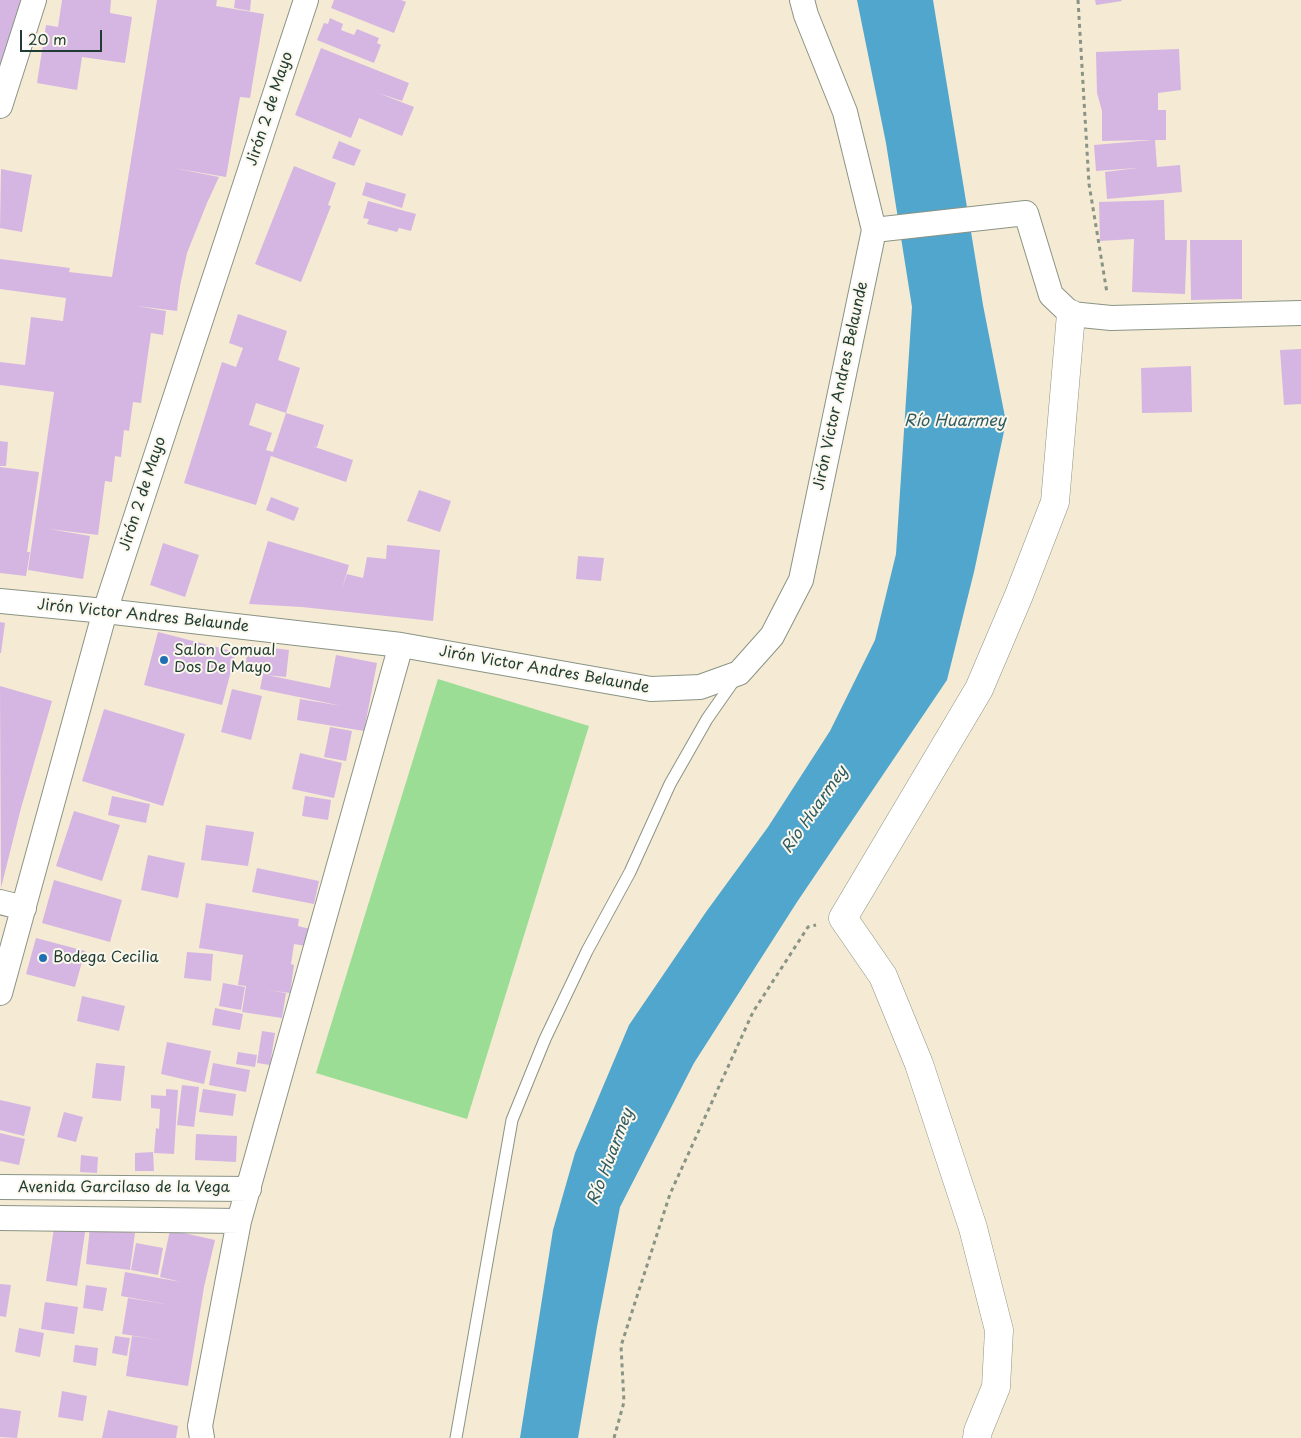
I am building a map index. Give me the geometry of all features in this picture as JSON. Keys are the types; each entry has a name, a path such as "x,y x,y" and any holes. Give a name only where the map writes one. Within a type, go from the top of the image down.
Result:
{"street":[{"path":"0,106 34,0"},
{"name":"Jirón 2 de Mayo","path":"0,993 105,611 306,0"},
{"path":"802,0 806,15 845,112 874,230 1026,213 1051,295 1071,314 1111,318 1301,313"},
{"name":"Jirón Victor Andres Belaunde","path":"0,601 105,611 401,645 651,689 700,687 738,673 772,636 801,580 874,230"},
{"path":"977,1438 978,1431 996,1387 999,1330 973,1228 919,1064 882,976 844,918 979,690 1055,502 1071,314"},
{"path":"202,1438 200,1426 239,1221 401,645"},
{"path":"0,902 24,908"},
{"name":"Avenida Garcilaso de la Vega","path":"0,1187 248,1189"},
{"name":"Avenida Garcilaso de la Vega","path":"0,1218 239,1221"}],"lane":[{"path":"456,1438 512,1120 545,1039 587,951 630,872 670,784 707,720 738,673"}],"path":[{"path":"1078,0 1089,184 1111,318"},
{"path":"614,1438 624,1402 621,1346 670,1194 752,1012 808,927 844,918"}],"green space":[{"path":"438,679 589,726 467,1119 316,1073"}],"water":[{"name":"Río Huarmey","path":"857,0 933,0 983,305 1006,422 974,572 947,680 797,902 694,1063 620,1207 578,1438 520,1438 553,1230 575,1153 629,1025 706,912 768,827 830,731 875,640 896,554 912,307 886,143"}],"building":[{"path":"0,0 23,0 0,69"},
{"path":"62,0 111,0 110,13 132,17 125,63 82,57 77,90 37,83 46,25 58,27"},
{"path":"157,0 217,0 216,6 264,14 250,98 240,97 226,177 173,168 219,177 187,253 177,311 137,306 166,311 163,335 151,333 141,403 133,402 129,431 124,430 121,457 115,456 112,482 105,481 98,535 49,529 90,536 83,579 28,570 54,392 0,385 0,362 25,365 31,317 63,321 66,298 0,289 0,259 70,268 69,272 112,277"},
{"path":"235,0 251,0 250,11 234,8"},
{"path":"334,0 401,0 406,2 394,33 331,8"},
{"path":"1095,0 1121,0 1122,1 1096,5"},
{"path":"330,18 343,24 341,30 354,35 357,29 379,38 377,43 381,45 374,63 317,40 324,23 328,24"},
{"path":"321,48 409,83 402,101 378,93 414,107 402,136 359,118 351,138 295,115"},
{"path":"1179,49 1181,90 1158,93 1158,110 1166,110 1166,140 1155,140 1157,167 1180,165 1182,192 1107,199 1105,172 1137,168 1096,171 1094,145 1152,140 1102,141 1102,111 1097,93 1096,52"},
{"path":"339,141 361,150 354,166 332,158"},
{"path":"294,166 336,183 328,205 331,206 301,282 255,264"},
{"path":"1,169 32,175 22,232 0,228"},
{"path":"366,182 406,194 402,208 362,195"},
{"path":"1164,200 1165,240 1187,240 1185,294 1132,292 1134,239 1100,241 1099,202"},
{"path":"368,201 416,214 411,231 399,228 397,232 367,224 369,219 363,218"},
{"path":"1190,240 1242,240 1242,299 1191,300"},
{"path":"238,314 287,331 278,360 300,368 286,413 324,425 317,447 312,446 353,460 346,482 271,456 256,505 184,483 222,362 236,367 243,348 229,343","holes":["256,403 286,413 273,452 266,450 272,433 249,425"]},
{"path":"1301,349 1301,404 1284,405 1280,350"},
{"path":"1191,366 1192,412 1142,413 1141,368"},
{"path":"0,441 8,442 6,466 0,466"},
{"path":"0,467 39,472 27,552 30,552 26,576 0,573"},
{"path":"419,490 451,501 440,532 407,521"},
{"path":"271,497 299,508 294,521 266,510"},
{"path":"268,541 349,565 342,589 347,574 363,578 367,557 386,559 387,545 440,550 433,621 302,607 249,604"},
{"path":"163,543 199,555 185,597 150,585"},
{"path":"578,556 604,558 601,581 576,579"},
{"path":"0,622 5,623 1,653 0,653"},
{"path":"158,632 236,652 222,705 144,685"},
{"path":"248,645 289,650 286,677 267,675 330,688 336,655 377,663 364,731 297,720 300,699 342,706 260,689 263,674 245,672"},
{"path":"0,686 52,701 21,808 1,888"},
{"path":"232,689 262,696 251,740 221,732"},
{"path":"104,709 185,734 163,806 82,781"},
{"path":"330,727 352,731 346,761 324,757"},
{"path":"300,753 342,763 334,798 292,789"},
{"path":"112,796 150,804 146,823 108,815"},
{"path":"305,796 331,800 328,820 302,816"},
{"path":"74,811 120,825 102,881 56,866"},
{"path":"206,825 254,832 248,866 201,860"},
{"path":"148,855 185,863 178,898 141,890"},
{"path":"257,868 319,881 314,904 252,892"},
{"path":"54,880 122,900 110,942 42,923"},
{"path":"206,903 299,919 298,926 310,929 306,946 294,944 291,964 294,965 290,993 267,990 286,993 282,1018 242,1012 246,986 238,985 243,955 199,948"},
{"path":"36,938 85,951 75,987 26,974"},
{"path":"187,952 213,954 211,981 184,978"},
{"path":"223,983 245,987 241,1010 219,1006"},
{"path":"82,996 125,1006 119,1031 77,1021"},
{"path":"215,1008 243,1014 240,1030 212,1025"},
{"path":"262,1031 275,1033 270,1065 257,1063"},
{"path":"167,1042 211,1051 204,1084 161,1074"},
{"path":"238,1052 257,1055 255,1067 236,1064"},
{"path":"96,1063 125,1066 121,1101 92,1098"},
{"path":"213,1063 250,1070 246,1092 209,1085"},
{"path":"182,1085 199,1087 194,1127 177,1125"},
{"path":"166,1089 178,1090 174,1154 154,1153 156,1128 159,1129 160,1109 151,1108 151,1095 166,1096"},
{"path":"203,1089 236,1094 233,1116 199,1112"},
{"path":"0,1100 31,1107 24,1136 0,1130"},
{"path":"64,1112 83,1117 76,1142 57,1137"},
{"path":"0,1133 25,1139 19,1165 0,1161"},
{"path":"196,1134 237,1136 236,1162 195,1160"},
{"path":"153,1152 154,1171 135,1171 135,1153"},
{"path":"81,1155 98,1157 97,1173 80,1172"},
{"path":"55,1222 86,1226 77,1286 46,1281"},
{"path":"90,1227 135,1233 130,1270 86,1264"},
{"path":"170,1230 215,1240 204,1287 188,1386 126,1376 132,1336 161,1340 122,1334 128,1298 171,1305 121,1296 125,1272 181,1282 160,1277"},
{"path":"136,1243 163,1248 158,1275 131,1270"},
{"path":"0,1284 11,1285 6,1317 0,1316"},
{"path":"86,1285 107,1288 103,1311 83,1308"},
{"path":"45,1302 78,1307 74,1334 41,1329"},
{"path":"19,1328 44,1333 40,1357 15,1352"},
{"path":"115,1336 130,1338 127,1356 112,1353"},
{"path":"75,1345 98,1348 96,1366 73,1362"},
{"path":"62,1391 87,1396 83,1421 58,1417"},
{"path":"0,1408 21,1411 17,1438 0,1437"},
{"path":"108,1410 178,1426 176,1438 102,1438"}],"place":[{"name":"Salon Comual Dos De Mayo","path":"164,660"},
{"name":"Bodega Cecilia","path":"43,958"}]}
